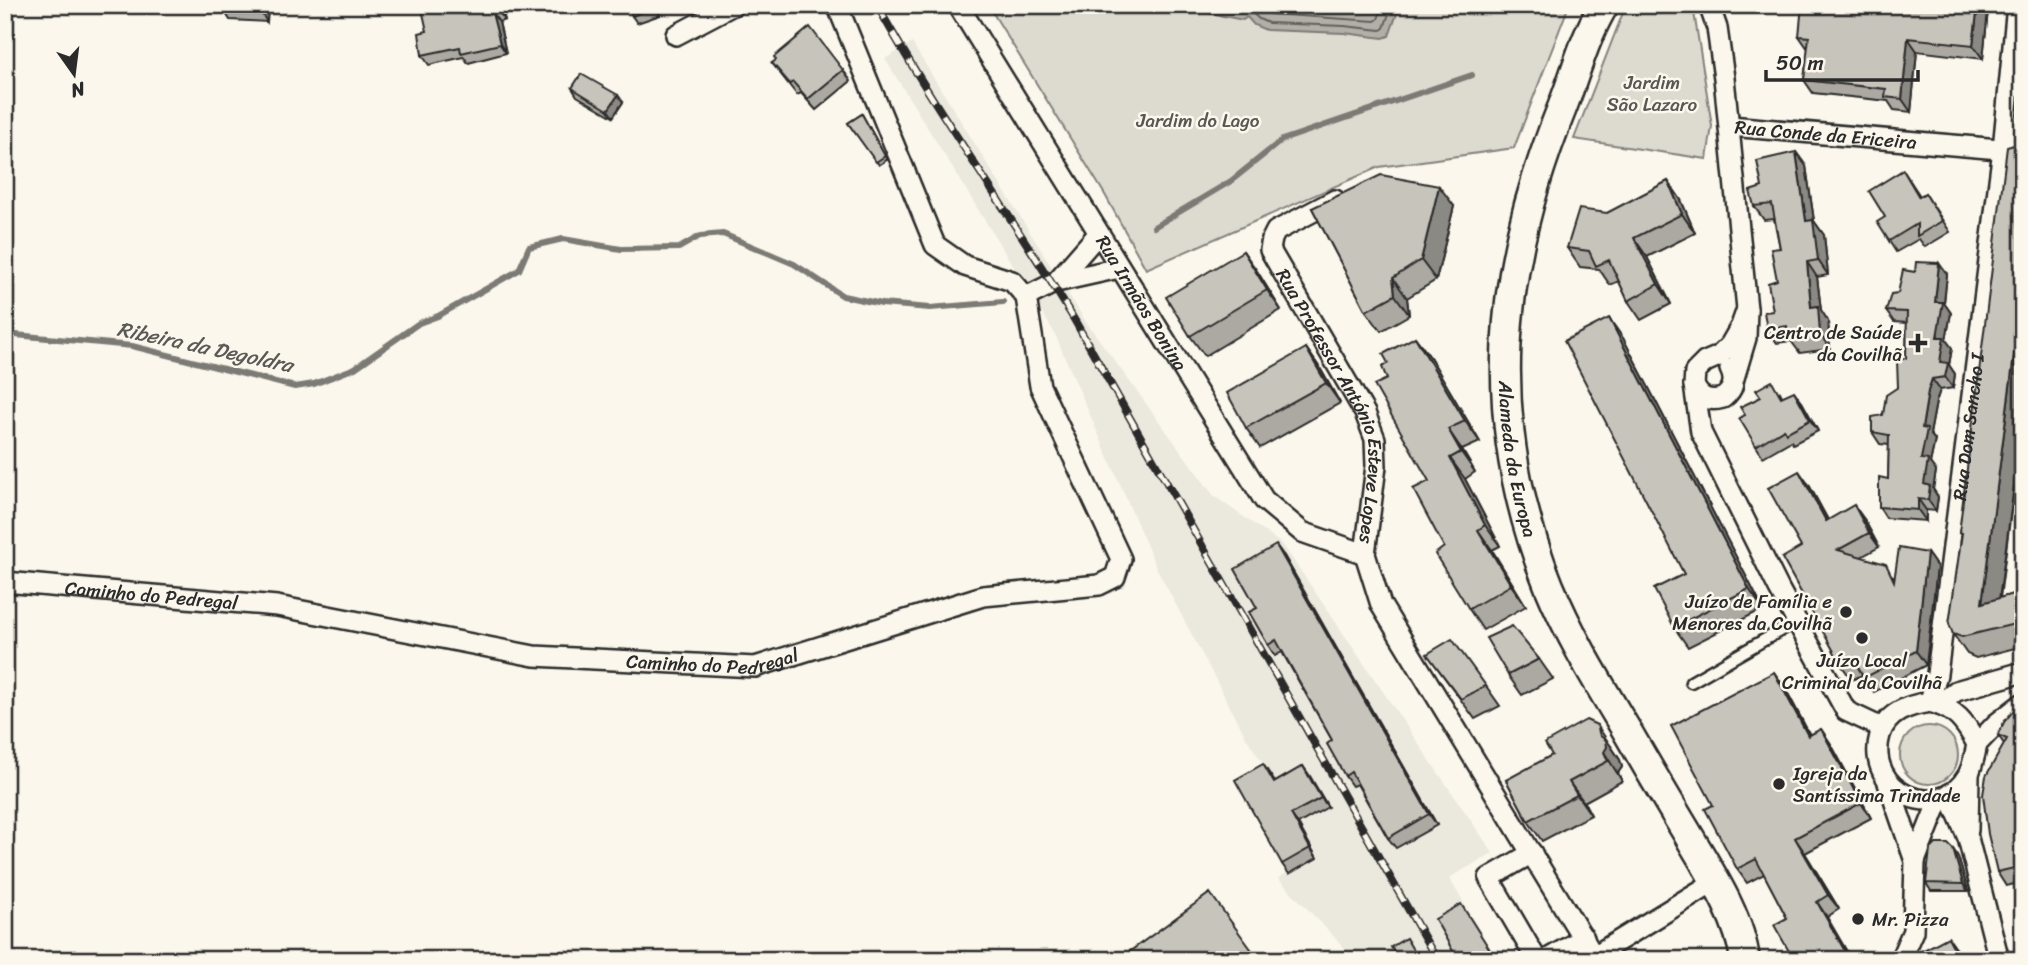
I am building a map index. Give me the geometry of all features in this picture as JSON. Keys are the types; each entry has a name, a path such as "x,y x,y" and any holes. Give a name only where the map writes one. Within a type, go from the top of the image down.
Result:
{"main road":[{"name":"Alameda da Europa","path":"1603,5 1553,127 1518,246 1508,311 1505,376 1509,434 1517,485 1530,533 1558,606 1597,680 1716,881 1743,943 1745,960"}],"street":[{"path":"676,35 733,5"},
{"path":"837,5 935,245 965,266 1012,281 1026,297 1056,282 1119,268"},
{"name":"Rua Irmãos Bonina","path":"958,5 1264,500 1302,531 1365,554"},
{"path":"1709,5 1717,28 1730,126"},
{"name":"Rua Dom Sancho I","path":"1935,704 2003,149 2017,5"},
{"name":"Rua Conde da Ericeira","path":"1710,453 1712,420 1717,405 1729,393 1746,338 1747,309 1730,126 2023,151"},
{"name":"Rua Professor António Esteve Lopes","path":"1355,190 1276,231 1270,250 1365,413 1375,439 1377,466 1365,554 1381,605 1595,958"},
{"path":"1056,282 1098,234"},
{"name":"Caminho do Pedregal","path":"5,582 277,606 534,656 755,667 983,596 1099,585 1115,577 1121,559 1040,387 1026,297"},
{"name":"Rua Conde da Ericeira","path":"1694,385 1695,372 1730,345 1747,309"},
{"path":"1711,360 1724,363 1734,379"},
{"path":"1694,385 1699,425 1710,453 1846,711 1882,729"},
{"path":"1694,385 1705,399 1723,398"},
{"path":"1935,704 1956,691 2023,672"},
{"path":"1999,960 1968,838 1969,774 1977,744 1996,724 2023,703"},
{"path":"1900,960 1913,931 1915,861 1888,783 1879,766 1877,747 1882,729 1894,714 1911,704 1935,704 1949,708 1964,720 1977,744"},
{"path":"1888,783 1903,795 1921,800 1944,796 1957,789 1969,774"},
{"path":"1944,796 1968,838"},
{"path":"1915,861 1944,796"},
{"path":"1532,853 1489,878 1537,960"},
{"path":"1595,958 1716,881"},
{"path":"1546,960 1584,939"}],"lane":[{"path":"1690,682 1797,621"}],"shaded area":[{"path":"912,43 1086,322 1214,496 1283,545 1493,853 1449,878 1497,960 1356,960 1278,878 1317,857 1247,739 1156,567 1054,332 885,59"}],"green space":[{"name":"Jardim do Lago","path":"988,5 1569,5 1514,148 1379,167 1146,269 1104,193"},
{"name":"Jardim São Lazaro","path":"1626,5 1693,6 1712,126 1707,159 1574,139"},
{"path":"1923,726 1935,726 1950,734 1958,749 1958,761 1950,776 1935,784 1923,784 1908,776 1900,761 1900,749 1908,734"}],"water":[{"path":"1168,5 1391,5 1399,8 1389,36 1383,38 1344,33 1266,30 1254,25 1247,17 1243,20"}],"building":[{"path":"226,5 262,5 262,14 225,12"},
{"path":"423,5 496,5 498,11 492,13 500,44 461,53 460,47 422,55 419,33 427,31"},
{"path":"629,5 654,5 655,7 632,16"},
{"path":"1802,5 1978,5 1973,45 1908,38 1902,99 1885,97 1886,89 1804,80 1809,37 1799,36"},
{"path":"810,27 843,70 808,99 793,82 790,84 772,63 776,60 774,57"},
{"path":"581,74 618,95 608,110 572,88"},
{"path":"862,114 885,156 876,162 848,123"},
{"path":"2023,145 2023,286 1982,603 2023,591 2023,622 1962,637 1953,634 1949,624 1962,533 1959,533 2007,147"},
{"path":"1796,152 1806,221 1813,220 1818,260 1807,262 1811,307 1818,306 1820,334 1790,338 1787,326 1767,329 1764,312 1773,311 1768,283 1777,280 1771,249 1780,248 1772,204 1754,206 1750,191 1762,187 1757,161"},
{"path":"1903,170 1919,197 1925,193 1942,221 1917,236 1917,224 1889,241 1877,222 1885,217 1869,191"},
{"path":"1381,175 1439,186 1421,260 1393,278 1395,295 1366,311 1312,208"},
{"path":"1668,181 1682,214 1634,238 1658,284 1628,301 1609,260 1596,266 1589,251 1567,248 1579,209 1607,213"},
{"path":"1243,251 1267,290 1190,336 1166,297"},
{"path":"1916,262 1939,263 1935,302 1943,302 1937,337 1944,337 1940,362 1948,363 1945,377 1932,379 1928,391 1922,428 1927,429 1921,459 1928,460 1924,484 1930,486 1928,500 1918,499 1918,510 1879,507 1879,477 1888,479 1889,435 1872,432 1872,417 1883,415 1886,395 1898,387 1897,361 1906,358 1907,312 1886,311 1891,294 1898,293 1903,270 1915,272"},
{"path":"1609,318 1749,589 1674,627 1654,589 1684,574 1564,341"},
{"path":"1415,337 1465,421 1448,429 1461,452 1450,458 1485,525 1478,530 1511,585 1469,609 1435,554 1444,547 1413,489 1429,481 1374,385 1387,379 1382,367 1388,363 1383,354"},
{"path":"1306,348 1326,383 1246,428 1227,393"},
{"path":"1772,381 1781,397 1794,391 1810,420 1786,433 1784,429 1756,446 1739,418 1745,415 1740,407 1761,397 1756,390"},
{"path":"1799,471 1826,521 1854,505 1869,533 1838,550 1886,564 1894,581 1899,548 1927,553 1916,651 1864,678 1854,660 1842,666 1782,558 1801,547 1768,488"},
{"path":"1276,545 1429,814 1388,838 1351,772 1345,776 1327,744 1332,740 1276,640 1268,645 1249,612 1257,608 1235,569"},
{"path":"1512,626 1539,659 1508,675 1486,638"},
{"path":"1452,639 1486,686 1461,699 1427,654"},
{"name":"Igreja da Santíssima Trindade","path":"1774,672 1808,736 1821,729 1861,803 1795,838 1828,895 1817,902 1850,960 1794,960 1774,925 1787,918 1756,859 1737,869 1705,809 1713,805 1671,726"},
{"path":"2023,699 2023,866 1997,872 1983,795 1986,776 2007,739 1998,735 2004,722"},
{"path":"1586,720 1597,725 1600,736 1606,740 1607,747 1604,752 1608,761 1569,782 1577,795 1528,821 1506,780 1552,755 1545,743"},
{"path":"1263,764 1274,783 1303,766 1321,798 1291,814 1310,848 1282,864 1235,780"},
{"path":"1936,844 1948,844 1953,849 1963,884 1926,883 1930,850"},
{"path":"1210,893 1259,960 1118,960"},
{"path":"1461,904 1494,956 1493,960 1458,960 1435,919"},
{"path":"1948,937 1960,960 1921,960 1918,953"},
{"path":"1406,938 1419,960 1399,960 1391,947"}],"waterway":[{"name":"Ribeira da Degoldra","path":"1154,227 1231,181 1282,140 1472,75"},
{"name":"Ribeira da Degoldra","path":"5,334 132,346 295,387 314,384 355,368 419,323 438,316 519,270 529,247 563,239 621,249 679,248 700,236 723,234 794,264 843,296 882,304 930,308 1003,302"}],"railway":[{"path":"877,5 924,85 1075,321 1437,960"}],"place":[{"name":"Centro de Saúde da Covilhã","path":"1918,343"},
{"name":"Juízo de Família e Menores da Covilhã","path":"1846,612"},
{"name":"Juízo Local Criminal da Covilhã","path":"1862,638"},
{"name":"Igreja da Santíssima Trindade","path":"1779,784"},
{"name":"Mr. Pizza","path":"1858,919"}]}
